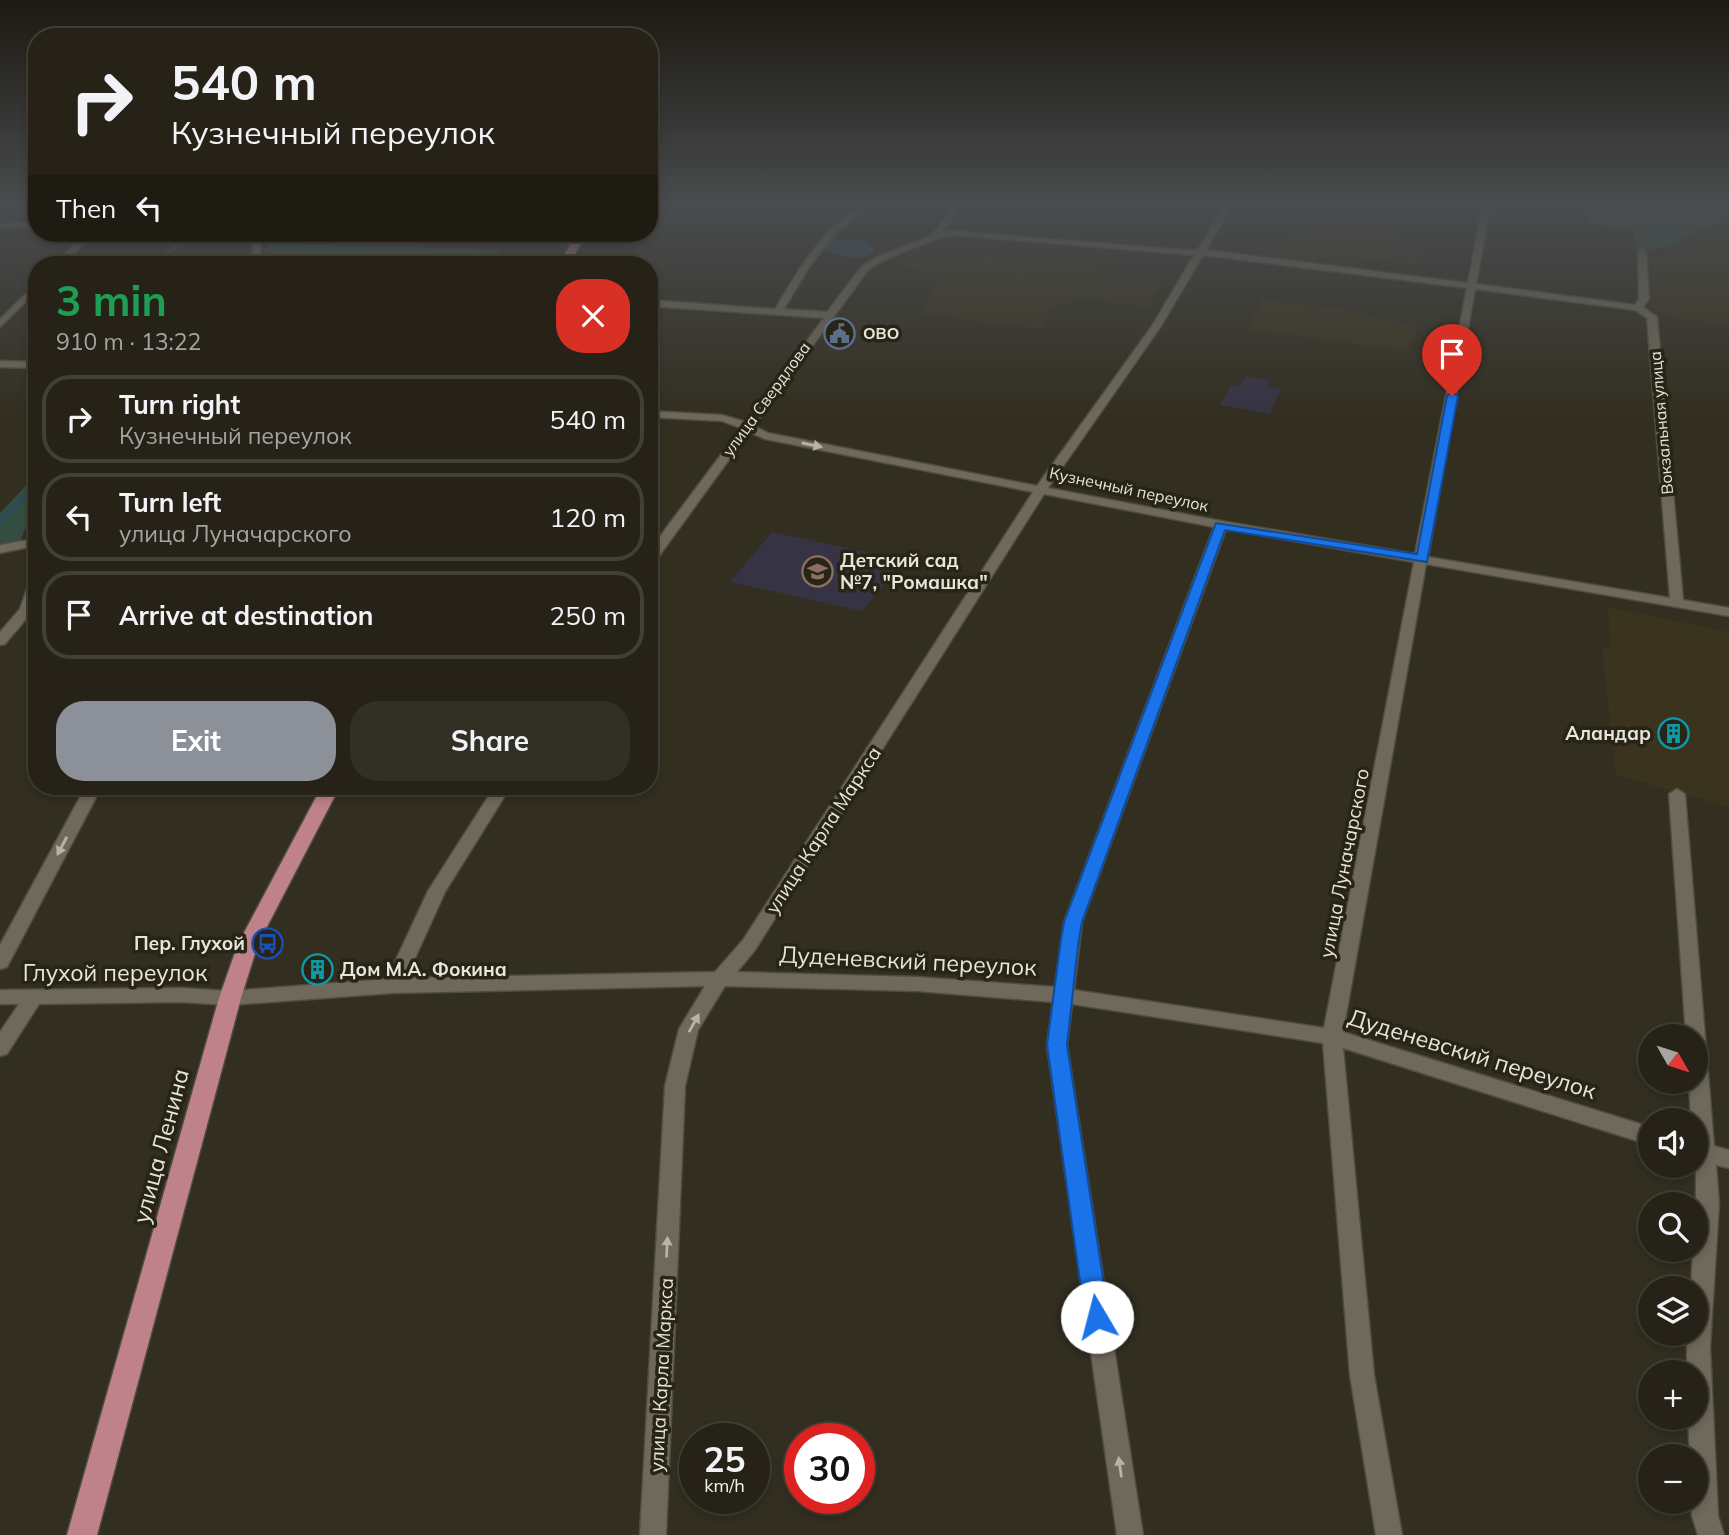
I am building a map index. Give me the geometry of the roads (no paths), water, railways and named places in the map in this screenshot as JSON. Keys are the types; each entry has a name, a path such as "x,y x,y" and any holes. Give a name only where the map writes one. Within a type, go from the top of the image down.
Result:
{"main road":[{"name":"улица Ленина","path":"82,1535 230,998 248,944 326,795"}],"street":[{"path":"778,311 800,275"},
{"name":"улица Свердлова","path":"658,548 827,315 861,275"},
{"name":"улица Карла Маркса","path":"653,1535 675,1086 689,1029 720,979 749,945 1041,489 1156,326 1186,275"},
{"path":"1398,275 1638,308 1644,299 1643,275"},
{"name":"улица Луначарского","path":"1389,1535 1362,1376 1332,1037 1474,275"},
{"path":"0,324 28,295"},
{"path":"658,304 827,315"},
{"name":"Вокзальная улица","path":"1638,308 1652,317 1677,604"},
{"path":"0,364 28,365"},
{"name":"Кузнечный переулок","path":"658,414 722,418 765,436 1220,525 1729,612"},
{"path":"1130,1535 1057,1045 1061,995 1073,922 1220,525"},
{"path":"0,549 28,544"},
{"path":"0,642 28,605"},
{"path":"1677,794 1697,1108"},
{"path":"0,962 89,795"},
{"path":"393,986 437,891 497,795"},
{"name":"Дуденевский переулок","path":"230,998 393,986 720,979 917,984 1061,995 1332,1037 1638,1132"},
{"name":"Глухой переулок","path":"0,997 180,995 230,998"},
{"path":"0,1048 33,998"},
{"path":"1708,1153 1729,1159"},
{"path":"1704,1178 1708,1203 1698,1347 1705,1516 1711,1535"}],"waterway":[{"path":"0,523 28,492"}],"place":[{"name":"ОВО","path":"840,333"},
{"name":"Детский сад №7, \"Ромашка\"","path":"817,571"},
{"name":"Аландар","path":"1674,733"},
{"name":"Пер. Глухой","path":"268,943"},
{"name":"Дом М.А. Фокина","path":"317,969"}]}
